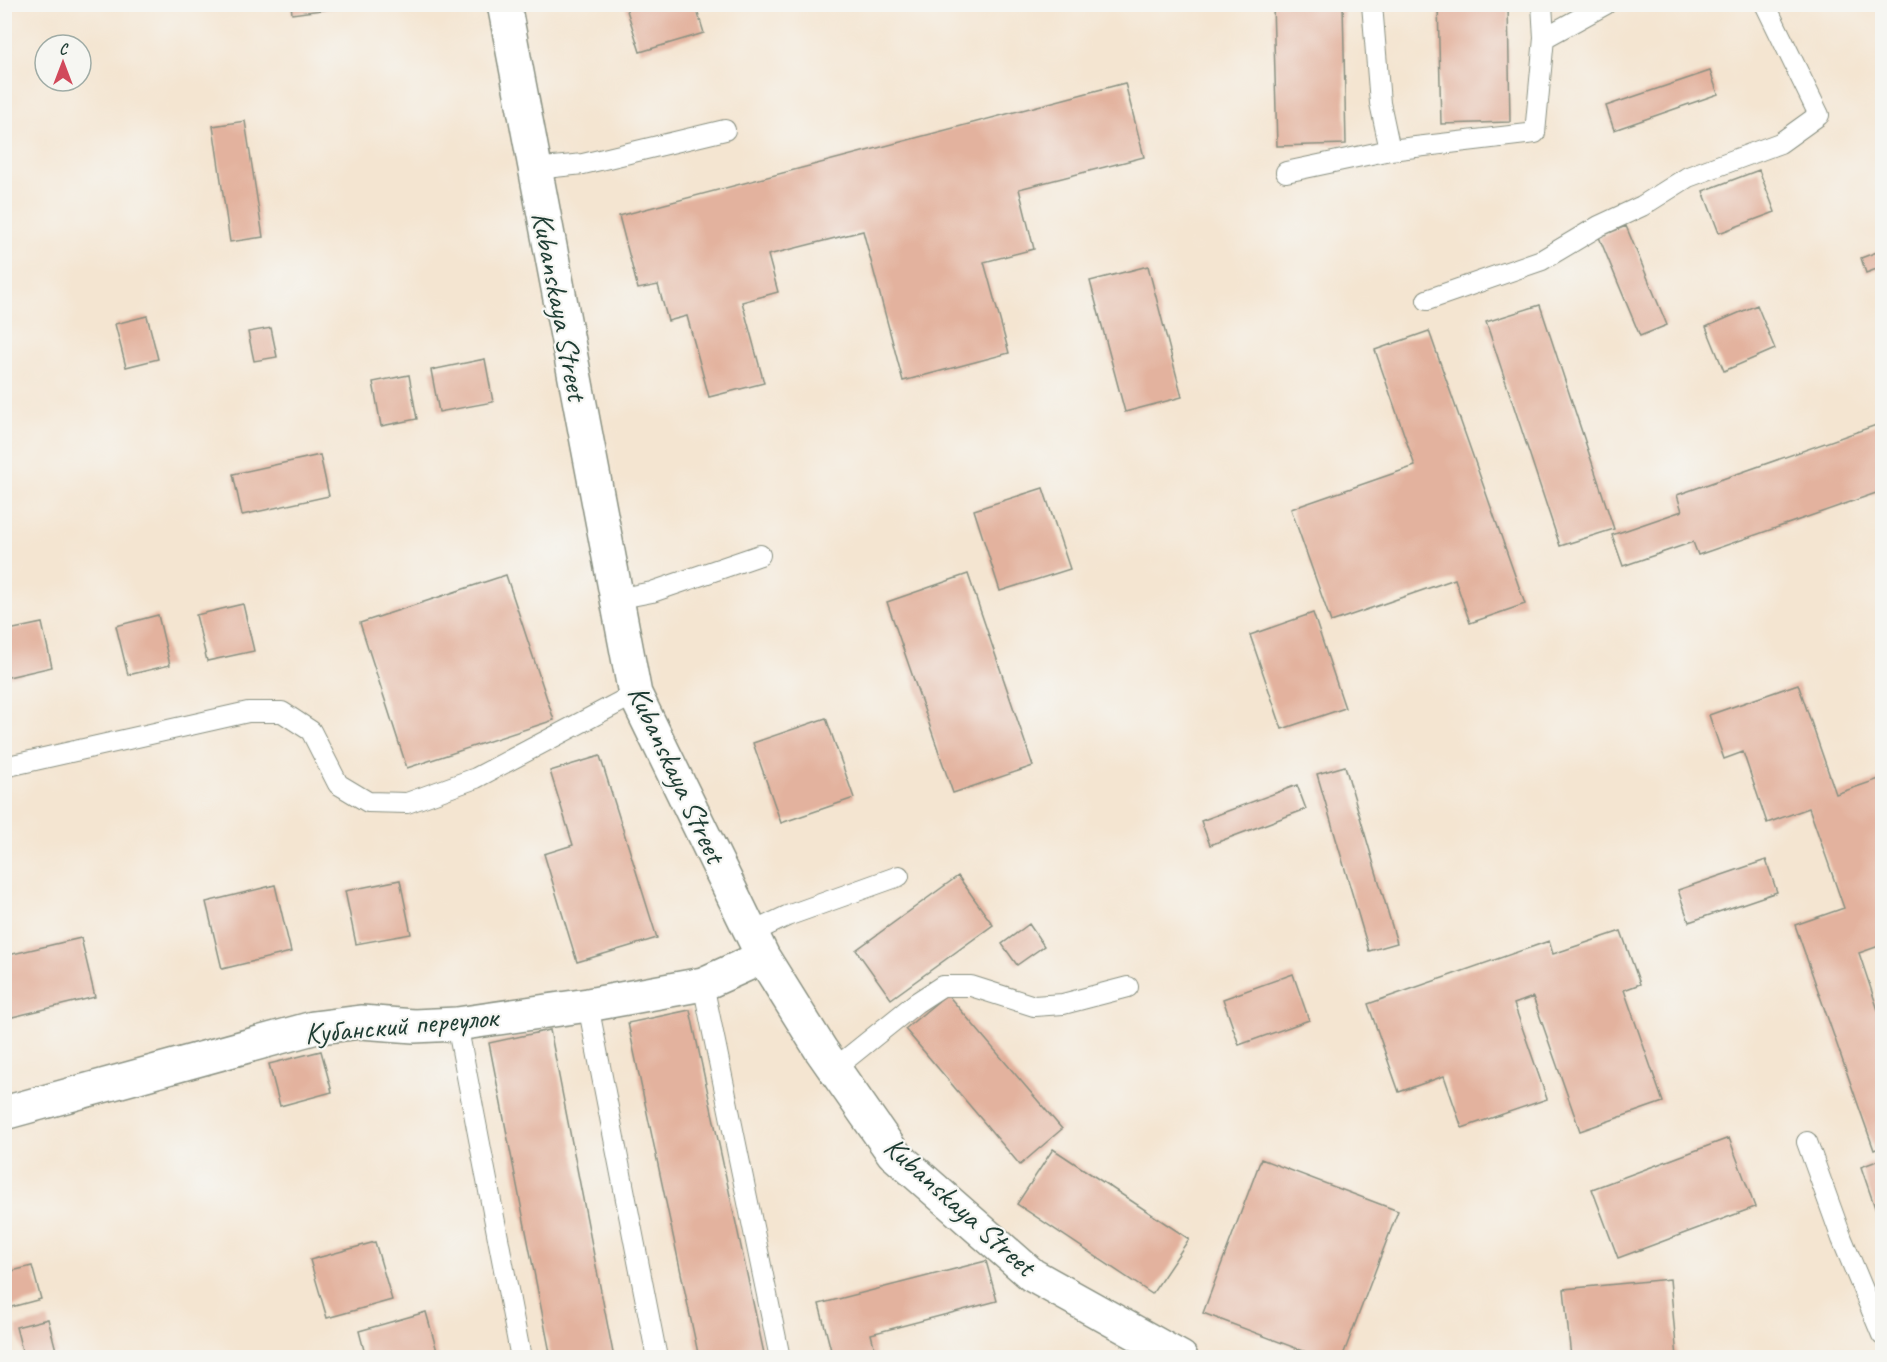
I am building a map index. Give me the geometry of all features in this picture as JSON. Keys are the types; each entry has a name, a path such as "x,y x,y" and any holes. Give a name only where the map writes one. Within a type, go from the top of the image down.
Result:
{"street":[{"name":"Kubanskaya Street","path":"504,4 635,694 757,945 834,1069 892,1153 1032,1275 1181,1358"},
{"name":"Кубанский переулок","path":"4,1113 313,1028 361,1022 414,1026 457,1024 588,1005 703,984 757,945"}],"lane":[{"path":"1372,4 1380,103 1390,150"},
{"path":"1286,172 1390,150 1535,133 1544,38 1542,4"},
{"path":"1544,38 1606,4"},
{"path":"1427,300 1542,260 1599,226 1642,206 1688,177 1780,143 1819,115 1765,4"},
{"path":"535,169 583,164 725,130"},
{"path":"616,599 652,592 760,555"},
{"path":"4,767 248,712 282,712 311,731 338,784 368,802 407,803 476,778 635,694"},
{"path":"757,945 787,916 899,876"},
{"path":"703,984 780,1358"},
{"path":"834,1069 916,1003 942,986 971,986 1034,1006 1063,1004 1128,987"},
{"path":"588,1005 657,1358"},
{"path":"457,1024 521,1358"},
{"path":"1808,1142 1842,1239 1882,1335"}],"building":[{"path":"291,4 351,4 351,6 292,14"},
{"path":"625,4 695,4 704,33 640,52"},
{"path":"1273,4 1343,4 1346,144 1277,146"},
{"path":"1438,4 1508,4 1510,122 1441,124"},
{"path":"1710,71 1718,94 1614,130 1606,106"},
{"path":"1125,83 1144,157 1019,189 1034,249 984,262 1009,353 903,381 863,231 768,255 778,292 742,302 764,383 709,397 687,316 668,321 658,285 638,289 619,216"},
{"path":"245,121 263,237 230,242 213,126"},
{"path":"1759,170 1775,212 1719,233 1703,191"},
{"path":"1626,226 1667,325 1640,336 1599,237"},
{"path":"1882,250 1882,267 1866,273 1861,258"},
{"path":"1148,266 1182,397 1125,412 1090,281"},
{"path":"1540,305 1614,529 1560,546 1486,322"},
{"path":"1757,305 1775,349 1724,371 1706,327"},
{"path":"147,316 158,359 126,367 115,324"},
{"path":"271,328 277,357 254,361 248,332"},
{"path":"1429,331 1525,604 1470,623 1455,579 1331,622 1291,509 1415,466 1375,350"},
{"path":"485,359 493,402 439,412 431,370"},
{"path":"409,375 417,419 381,426 373,382"},
{"path":"1882,423 1882,491 1698,555 1693,542 1623,566 1612,535 1682,511 1677,495"},
{"path":"320,455 329,496 242,515 233,474"},
{"path":"1043,488 1070,569 1000,591 974,510"},
{"path":"968,574 1033,766 953,793 887,602"},
{"path":"506,575 554,720 407,768 360,623"},
{"path":"243,604 254,651 207,661 196,615"},
{"path":"1313,613 1345,708 1282,729 1250,635"},
{"path":"158,615 170,665 128,675 116,626"},
{"path":"42,623 52,667 4,678 4,631"},
{"path":"1798,684 1836,794 1882,778 1882,945 1859,953 1882,1022 1882,1147 1874,1150 1795,925 1844,908 1809,808 1767,823 1743,752 1724,759 1709,715"},
{"path":"826,718 854,798 781,823 753,743"},
{"path":"600,756 657,938 577,962 544,854 573,845 550,771"},
{"path":"1345,766 1397,943 1369,951 1317,774"},
{"path":"1297,785 1306,809 1210,845 1201,821"},
{"path":"1766,860 1777,892 1689,922 1678,890"},
{"path":"958,876 993,925 891,999 856,950"},
{"path":"400,880 411,934 356,944 345,891"},
{"path":"275,885 291,952 222,969 206,902"},
{"path":"1029,924 1044,946 1017,965 1002,944"},
{"path":"1621,931 1640,984 1624,990 1663,1102 1580,1131 1533,997 1514,1004 1547,1099 1462,1128 1444,1076 1399,1092 1368,1004 1549,941 1553,954"},
{"path":"81,938 95,997 4,1019 4,956"},
{"path":"1293,974 1309,1020 1239,1045 1223,999"},
{"path":"947,994 1062,1129 1020,1165 905,1029"},
{"path":"690,1010 765,1358 699,1358 628,1023"},
{"path":"550,1030 614,1358 551,1358 489,1043"},
{"path":"321,1051 332,1092 280,1106 269,1064"},
{"path":"1729,1138 1755,1207 1618,1258 1592,1189"},
{"path":"1053,1149 1189,1239 1152,1294 1017,1204"},
{"path":"1261,1159 1398,1211 1342,1358 1322,1358 1203,1313"},
{"path":"1882,1159 1882,1228 1861,1167"},
{"path":"375,1242 392,1300 327,1318 310,1260"},
{"path":"986,1261 997,1301 871,1334 877,1358 833,1358 819,1304"},
{"path":"32,1266 41,1299 4,1309 4,1273"},
{"path":"1670,1279 1677,1358 1571,1358 1564,1289"},
{"path":"426,1312 439,1358 366,1358 359,1331"},
{"path":"48,1319 57,1354 24,1358 16,1327"}]}
